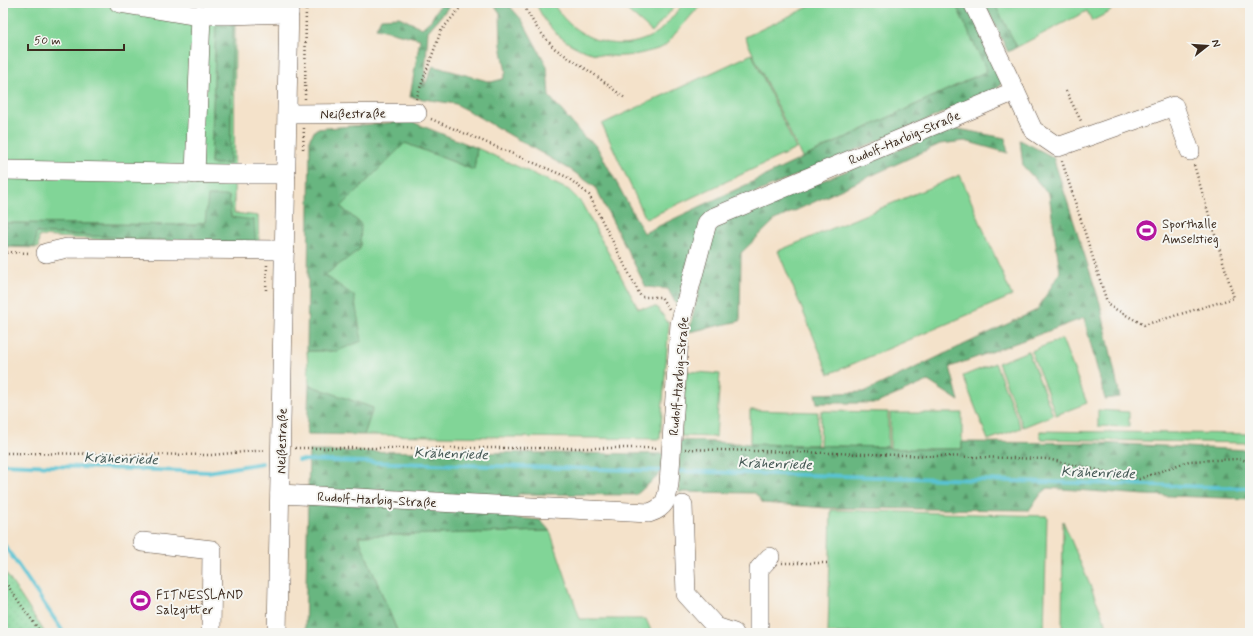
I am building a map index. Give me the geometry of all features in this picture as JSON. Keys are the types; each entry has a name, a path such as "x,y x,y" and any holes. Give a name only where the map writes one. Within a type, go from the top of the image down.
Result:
{"street":[{"path":"119,3 192,15 230,15 289,8"},
{"path":"973,3 1033,130 1058,147 1174,106 1190,151"},
{"name":"Neißestraße","path":"277,633 289,8"},
{"path":"195,174 202,15"},
{"name":"Rudolf-Harbig-Straße","path":"280,494 649,513 658,510 664,504 669,484 680,324 707,223 712,218 1015,91"},
{"name":"Neißestraße","path":"288,114 414,112"},
{"path":"3,170 195,174 286,174"},
{"path":"46,253 67,248 285,250"},
{"path":"683,505 686,594 716,626 734,633"},
{"path":"142,542 212,550 211,633"},
{"path":"760,633 759,570 767,560"}],"path":[{"path":"464,3 442,31 414,112 567,177 589,194 641,297 660,297 680,324"},
{"path":"522,3 537,28 554,48 595,75 626,99"},
{"path":"1066,91 1089,136"},
{"path":"1058,147 1108,305 1144,325 1234,298 1190,151"},
{"path":"3,252 46,253"},
{"path":"3,453 211,456 296,448 671,455 1047,459 1139,479 1189,461 1240,459 1250,462"},
{"path":"767,560 830,563"},
{"path":"3,579 41,633"}],"green space":[{"path":"3,3 235,3 234,213 258,216 259,247 228,247 39,236 38,248 3,247 35,233 255,245 231,217 229,196 205,222 195,225 3,223","holes":["216,26 233,26 230,164 211,164"]},
{"path":"441,3 452,3 428,31 424,87 433,66 491,82 503,79 506,72 501,45 500,13 493,3 507,3 522,20 547,66 549,96 584,137 596,145 644,233 987,71 955,3 968,3 1005,79 995,91 708,213 677,306 668,289 646,287 595,187 571,170 456,104 410,97 420,39 376,28 381,18 399,17 422,28 431,20"},
{"path":"536,3 553,3 562,16 572,26 598,40 627,44 659,32 684,3 702,3 663,47 626,56 610,56 594,54 579,49 566,41 554,31 544,18"},
{"path":"619,3 678,3 652,32"},
{"path":"817,3 955,3 987,71 802,158 745,37"},
{"path":"984,3 994,3 1017,47 1008,52"},
{"path":"994,3 1106,3 1111,11 1092,21 1087,11 1017,47"},
{"path":"216,25 233,26 230,164 211,164"},
{"path":"752,54 796,149 646,219 602,124"},
{"path":"410,121 477,148 474,170 405,143 341,207 361,224 360,249 325,275 354,296 362,341 337,351 307,351 310,138 316,129"},
{"path":"953,128 1005,138 1008,153 965,141 940,144 775,220 741,253 740,321 689,332 711,239 720,222"},
{"path":"1020,140 1053,157 1100,303 1120,397 1105,399 1084,318 950,367 959,401 928,381 877,403 817,403 815,394 864,392 1037,310 1060,272 1049,194 1023,166"},
{"path":"405,143 474,170 477,148 569,190 581,202 638,308 657,307 669,324 660,439 364,435 373,408 309,385 307,351 337,351 324,275 361,224 341,207"},
{"path":"960,175 1012,296 829,374 778,251"},
{"path":"208,196 229,196 231,217 254,220 256,245 36,233 35,247 3,246 3,223 195,225 205,222"},
{"path":"1062,339 1087,403 1056,415 1031,351"},
{"path":"1028,351 1053,415 1023,427 998,363"},
{"path":"995,363 1021,428 988,440 963,376"},
{"path":"686,371 720,374 716,437 681,436"},
{"path":"309,385 373,408 364,435 307,434"},
{"path":"750,410 818,412 817,445 750,444"},
{"path":"1098,410 1129,412 1129,427 1098,426"},
{"path":"821,411 888,412 888,447 820,446"},
{"path":"890,413 962,413 962,449 890,449"},
{"path":"1040,431 1250,434 1250,443 1040,439"},
{"path":"679,440 750,444 888,447 891,449 962,449 962,442 1097,443 1250,450 1250,499 1145,495 1048,488 1042,493 1029,510 826,508 763,503 755,493 679,492"},
{"path":"309,451 664,454 659,475 636,495 518,494 515,518 540,520 550,531 358,536 398,633 305,633"},
{"path":"831,510 1047,516 1044,633 828,633"},
{"path":"1063,521 1110,633 1062,633"},
{"path":"550,531 580,619 646,619 652,633 398,633 358,536"},
{"path":"3,569 45,633 3,633"}],"waterway":[{"name":"Krähenriede","path":"298,460 666,471"},
{"name":"Krähenriede","path":"3,464 208,472 262,463"},
{"name":"Krähenriede","path":"675,471 1250,488"},
{"name":"Krähenriede","path":"3,543 64,633"}],"place":[{"name":"Sporthalle Amselstieg","path":"1147,230"},
{"name":"FITNESSLAND Salzgitter","path":"140,601"}]}
